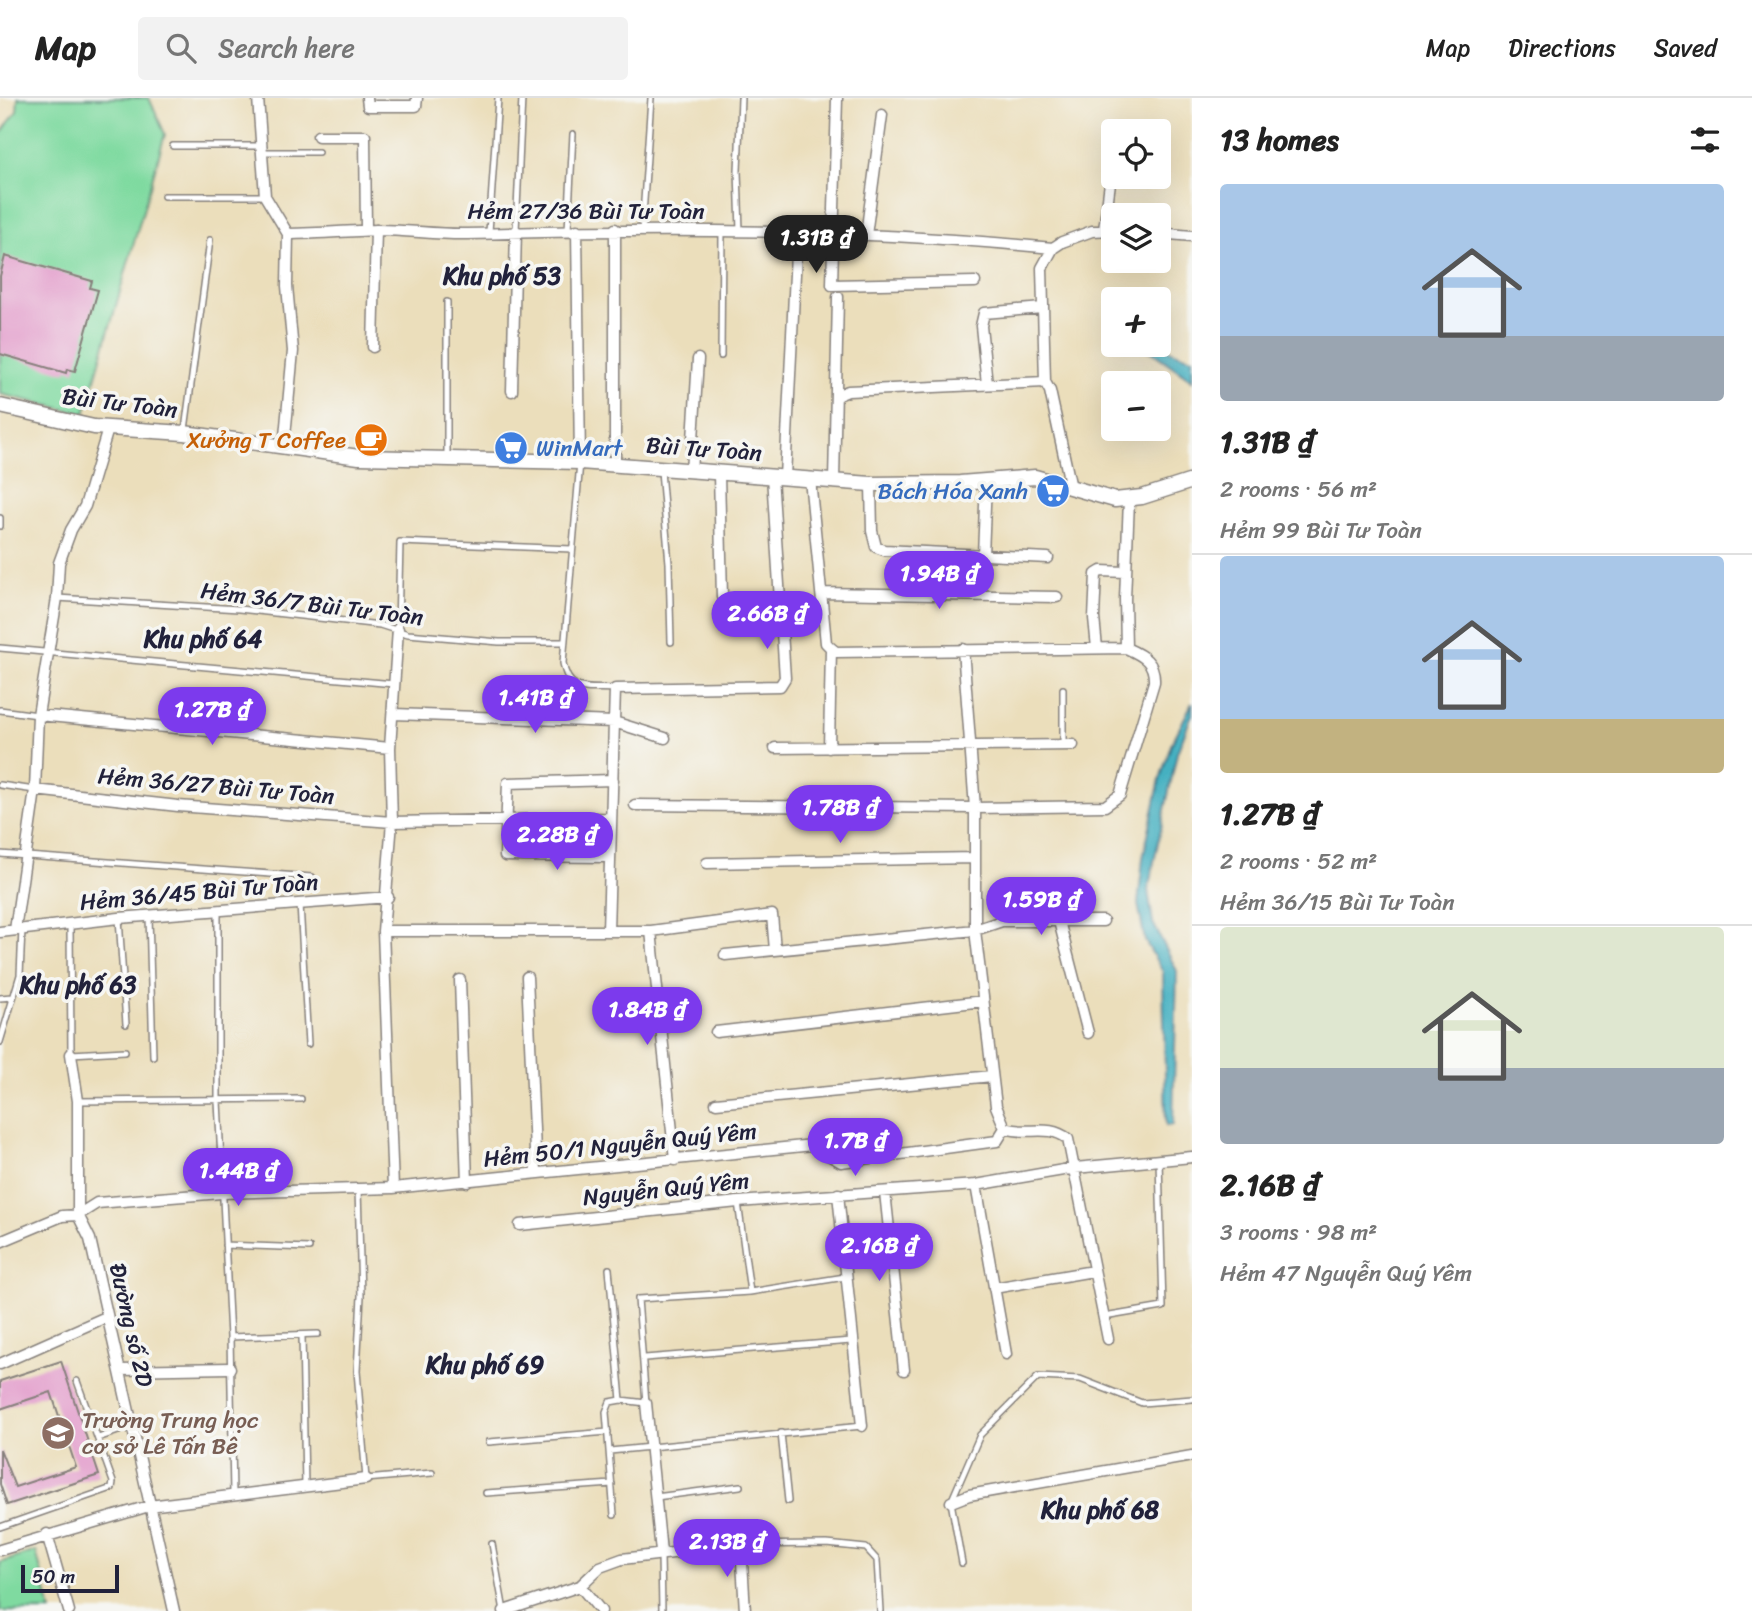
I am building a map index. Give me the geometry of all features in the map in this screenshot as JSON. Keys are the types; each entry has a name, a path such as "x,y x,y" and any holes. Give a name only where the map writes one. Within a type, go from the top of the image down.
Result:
{"street":[{"path":"258,98 265,196 288,234 287,286 293,351 284,447"},
{"path":"367,98 368,106 416,106 417,98"},
{"path":"837,98 832,285 975,282"},
{"path":"866,235 882,115"},
{"path":"318,136 365,136 371,230 373,347"},
{"path":"615,229 615,465"},
{"name":"Hẻm 27/36 Bùi Tư Toàn","path":"288,234 371,230 468,234 615,229 866,235 957,239 1053,248"},
{"path":"572,230 580,462"},
{"path":"512,391 516,231"},
{"path":"1071,488 1050,391 1045,382 1040,275 1053,248 1077,235 1101,231"},
{"path":"608,931 615,689 780,686 785,677 779,477 797,233"},
{"path":"1171,234 1192,236"},
{"path":"834,481 838,297"},
{"path":"987,384 981,326 984,313 1042,308"},
{"path":"691,472 698,359"},
{"path":"836,396 848,391 1045,382"},
{"name":"Bùi Tư Toàn","path":"0,406 108,429 184,433 359,457 580,462 871,484 1035,477 1100,498 1129,500 1192,481"},
{"path":"18,930 35,790 38,715 57,598 59,563 71,530 85,506 108,429"},
{"path":"719,474 722,597"},
{"path":"635,805 975,808 1112,803 1120,795 1154,682 1154,670 1150,661 1126,648 836,652 826,643 810,479"},
{"path":"984,555 986,481"},
{"path":"871,484 873,540 876,547 884,550 1048,558"},
{"path":"1126,648 1125,572 1129,500"},
{"path":"1097,648 1094,618 1096,575 1101,571 1125,572"},
{"path":"821,593 1057,597"},
{"path":"393,1188 383,931 388,897 392,822 390,748 398,629"},
{"path":"829,748 831,648"},
{"path":"963,649 975,808 975,930 998,1117 1005,1128 1017,1132 1057,1131 1068,1139 1108,1339"},
{"path":"394,714 614,722 665,738"},
{"path":"38,715 390,748"},
{"path":"775,748 1068,746"},
{"path":"609,857 505,856 506,820 508,783 613,780"},
{"name":"Hẻm 36/27 Bùi Tư Toàn","path":"35,790 178,806 392,822 610,818"},
{"path":"707,863 974,858"},
{"name":"Hẻm 36/45 Bùi Tư Toàn","path":"0,932 119,918 388,897"},
{"path":"383,931 651,931 772,915 775,950"},
{"path":"724,954 975,930 1002,921 1103,921"},
{"path":"1059,921 1088,1033"},
{"path":"651,931 676,1160"},
{"path":"527,977 536,1173"},
{"path":"460,980 467,1182"},
{"path":"716,1032 983,1002"},
{"path":"0,1242 62,1216 78,1215 78,1101 71,1054"},
{"path":"716,1102 992,1076"},
{"name":"Hẻm 50/1 Nguyễn Quý Yêm","path":"78,1215 97,1203 221,1193 393,1188 813,1146 820,1146 825,1153 841,1163 997,1141 1005,1128"},
{"name":"Nguyễn Quý Yêm","path":"520,1225 738,1202 976,1185 1075,1168 1192,1157"},
{"path":"976,1185 1006,1354"},
{"path":"885,1192 904,1370"},
{"path":"838,1194 851,1341 862,1426"},
{"name":"Đường số 2D","path":"78,1215 90,1239 174,1611"},
{"path":"994,1288 1093,1271"},
{"path":"0,1364 106,1317"},
{"path":"120,1370 230,1368"},
{"path":"646,1403 661,1552"},
{"path":"951,1502 969,1495 1192,1456"},
{"path":"0,1550 149,1506 366,1479"},
{"path":"47,1534 69,1611"},
{"path":"504,1611 580,1586 600,1567 661,1552 741,1545 745,1611"},
{"path":"580,1586 601,1611"}],"lane":[{"path":"489,232 498,98"},
{"path":"516,231 522,98"},
{"path":"642,230 651,98"},
{"path":"740,232 738,172 741,98"},
{"path":"572,230 573,134"},
{"path":"173,146 318,152"},
{"path":"164,195 265,196"},
{"path":"721,356 722,231"},
{"path":"184,433 210,240"},
{"path":"447,302 447,457"},
{"path":"580,462 563,663 569,682 576,687 615,689"},
{"path":"661,470 669,563 671,642"},
{"path":"0,518 0,526"},
{"path":"398,629 400,542 572,549"},
{"name":"Hẻm 36/7 Bùi Tư Toàn","path":"57,598 239,610 398,629 408,634 499,642 563,642"},
{"path":"0,648 396,685"},
{"path":"1063,689 1068,746"},
{"path":"0,710 38,715"},
{"path":"0,785 35,790"},
{"path":"0,854 312,877"},
{"path":"300,904 308,1044"},
{"path":"218,911 218,1101 230,1337 233,1494"},
{"path":"149,916 153,1056"},
{"path":"119,918 126,1024"},
{"path":"70,924 71,1054 125,1051"},
{"path":"0,1042 20,975 18,930"},
{"path":"0,998 12,997"},
{"path":"78,1101 302,1099"},
{"path":"1103,1317 1163,1307 1159,1160"},
{"path":"358,1188 361,1296 357,1371 366,1479 432,1473"},
{"path":"738,1202 750,1293"},
{"path":"225,1245 309,1248"},
{"path":"609,1269 621,1400"},
{"path":"614,1516 606,1412 610,1402 621,1400 646,1403 645,1357 638,1299 750,1293 845,1278"},
{"path":"230,1337 317,1334"},
{"path":"302,1336 305,1486"},
{"path":"645,1357 851,1341"},
{"path":"962,1563 951,1502 980,1435 1038,1377 1080,1379 1116,1390 1142,1403 1192,1399"},
{"path":"0,1527 112,1488 113,1482 77,1381"},
{"path":"98,1438 133,1426"},
{"path":"610,1451 862,1426"},
{"path":"489,1443 608,1432"},
{"path":"781,1433 788,1501"},
{"path":"486,1493 612,1484"},
{"path":"656,1497 740,1486"},
{"path":"492,1544 504,1611"},
{"path":"741,1545 827,1544 866,1548 877,1560 880,1611"},
{"path":"661,1552 662,1611"}],"green space":[{"path":"18,98 149,98 165,134 85,414 0,394 0,135 17,111"},
{"path":"36,1551 51,1611 0,1611 0,1563"}],"water":[{"path":"1171,351 1192,358 1192,380 1159,357 1171,357"},
{"path":"1192,703 1192,714 1177,753 1148,890 1153,923 1177,971 1173,1125 1166,1126 1163,972 1145,941 1138,904 1143,858 1160,779 1171,745"}],"building":[{"path":"5,256 92,281 90,288 98,290 75,371 67,369 66,373 0,354 0,276"},
{"path":"61,1361 99,1475 7,1505 0,1484 0,1449 15,1487 76,1467 51,1392 0,1409 0,1381"}],"place":[{"name":"Xưởng T Coffee","path":"371,440"},
{"name":"WinMart","path":"511,448"},
{"name":"Bách Hóa Xanh","path":"1053,491"},
{"name":"Trường Trung học cơ sở Lê Tấn Bê","path":"58,1433"}],"district":[{"name":"Khu phố 53","path":"502,276"},
{"name":"Khu phố 64","path":"203,639"},
{"name":"Khu phố 63","path":"78,985"},
{"name":"Khu phố 69","path":"485,1365"},
{"name":"Khu phố 68","path":"1100,1510"}]}
